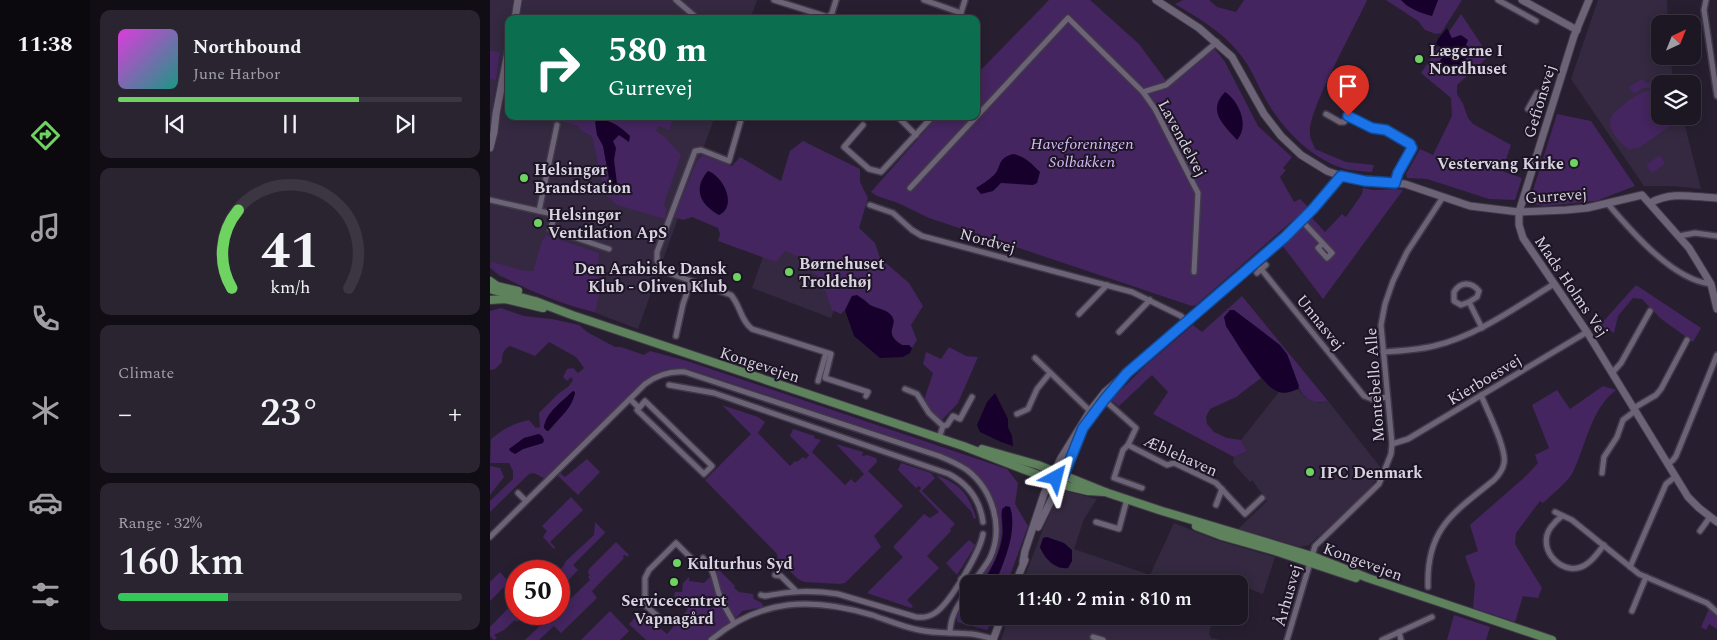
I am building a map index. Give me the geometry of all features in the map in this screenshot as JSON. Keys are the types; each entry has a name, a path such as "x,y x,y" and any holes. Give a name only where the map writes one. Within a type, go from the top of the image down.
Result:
{"main road":[{"path":"515,15 518,0"},
{"name":"Gurrevej","path":"1156,0 1218,42 1232,57 1264,114 1291,146 1314,164 1341,176 1415,187 1470,206 1519,212 1566,210 1608,204 1640,195 1645,197 1650,203"},
{"path":"1522,0 1576,30"},
{"name":"Gefionsvej","path":"1519,212 1576,30 1589,0"},
{"path":"490,148 505,68"},
{"path":"1018,575 1039,507 1058,478 1080,426 1090,411 1127,373 1302,221 1341,176"},
{"path":"1717,198 1672,195 1660,197 1650,203 1679,236 1701,267 1714,289 1717,309"},
{"name":"Mads Holms Vej","path":"1519,212 1519,225 1523,238 1587,332 1688,497 1714,520"},
{"path":"490,281 539,298 572,316"},
{"name":"Kongevejen","path":"490,289 534,301 572,316 977,452 1127,499 1162,511 1222,536 1310,560 1541,640"},
{"name":"Kongevejen","path":"490,300 505,299 572,316"},
{"path":"1023,562 1028,556 1046,502 1083,428 1102,398"},
{"name":"Kongevejen","path":"963,446 1011,457 1058,478"},
{"path":"994,639 999,625"},
{"name":"Kongevejen","path":"1531,637 1552,640"}],"street":[{"path":"676,0 693,15"},
{"path":"774,0 822,15"},
{"path":"831,15 836,0"},
{"path":"924,0 958,15"},
{"path":"960,15 965,0"},
{"path":"1498,0 1536,21"},
{"path":"1706,0 1704,10 1717,96"},
{"name":"Lavendelvej","path":"980,113 1068,18 1143,92 1155,109 1198,193 1194,272"},
{"path":"1143,92 1166,85 1218,42"},
{"name":"Gefionsvej","path":"1528,109 1536,93"},
{"path":"1326,114 1340,122 1344,122 1348,116 1372,128 1386,130 1410,144 1412,148 1398,173 1395,183"},
{"path":"741,120 729,161 701,150 695,151 657,252 658,261 662,269 731,295 745,322 752,329 831,354 825,378 868,392 866,396"},
{"path":"901,120 916,135"},
{"path":"863,126 844,147 869,168 881,172 929,120"},
{"name":"Lavendelvej","path":"910,188 973,120"},
{"path":"539,210 557,125"},
{"name":"Montebello Alle","path":"1310,560 1317,544 1379,484 1390,454 1392,444 1381,325 1393,281 1410,246 1443,196"},
{"path":"490,200 553,214 554,219 550,229 609,249"},
{"path":"1608,204 1648,247 1662,259 1690,278 1714,289"},
{"name":"Nordvej","path":"870,205 893,213 912,230 922,236 1107,284 1150,300 1182,316 1187,322"},
{"path":"1302,221 1322,244"},
{"path":"1679,236 1695,233 1717,236"},
{"name":"Unnasvej","path":"1261,269 1364,396 1372,399 1387,397"},
{"path":"676,336 690,281"},
{"path":"1468,283 1478,291 1477,297 1469,302 1461,305 1454,301 1454,292 1459,285 1468,283"},
{"path":"1079,314 1107,284"},
{"path":"1383,352 1415,350 1435,346 1482,328 1554,284"},
{"path":"1119,332 1150,300"},
{"path":"1469,302 1482,328"},
{"name":"Mads Holms Vej","path":"1612,373 1621,363 1650,311"},
{"name":"Kierboesvej","path":"1392,444 1408,439 1587,332"},
{"path":"1602,473 1604,457 1618,437 1623,420 1661,389 1687,340"},
{"path":"818,381 826,352"},
{"path":"1668,464 1676,456 1717,355"},
{"path":"1035,358 1090,411"},
{"path":"490,537 652,379 668,373 685,372 936,455 960,466 975,478 987,493 994,513 996,536 993,548 989,559 978,575"},
{"path":"1017,414 1028,409 1037,389 1050,373"},
{"path":"714,393 719,383"},
{"path":"669,385 714,393 933,467 956,478 968,487 977,500 983,522"},
{"path":"905,389 917,394 929,414 944,426"},
{"path":"1428,587 1427,568 1430,553 1440,532 1452,514 1494,480 1504,464 1503,448 1481,395"},
{"path":"939,438 944,426 953,416 960,418 972,397"},
{"name":"Æblehaven","path":"1102,398 1136,428 1128,445 1123,450 1114,478 1142,488"},
{"path":"630,399 639,408 637,410 704,474 712,466 645,401 639,408"},
{"path":"819,428 822,417"},
{"name":"Æblehaven","path":"1128,445 1167,464 1174,463 1216,483 1245,514 1262,498"},
{"path":"933,467 936,455"},
{"path":"1630,567 1666,484 1675,477"},
{"name":"Æblehaven","path":"1216,505 1222,489"},
{"path":"518,493 526,501"},
{"path":"1096,522 1119,529 1127,499"},
{"path":"1555,512 1572,520 1630,567 1646,577 1707,603 1717,612"},
{"path":"1562,516 1551,526 1546,539 1549,553 1558,563 1570,568 1583,566 1589,563 1604,546"},
{"name":"Mads Holms Vej","path":"1700,531 1714,520"},
{"path":"964,575 975,558 983,534"},
{"path":"663,621 645,605 645,578 649,570 676,542 697,564 703,558 708,563 734,623"},
{"name":"Århusvej","path":"1287,640 1310,560"},
{"path":"775,575 782,576 795,590"},
{"path":"1632,611 1646,577"},
{"path":"761,595 765,596 795,590 838,594 916,617 927,617 938,610 960,580"},
{"path":"836,606 838,594"},
{"path":"950,633 953,613 960,602"},
{"path":"711,640 734,623 765,609 798,603 836,606 917,630 973,634 994,639"},
{"path":"1382,640 1432,617"},
{"path":"1399,632 1401,640"},
{"path":"1093,636 1103,640"}],"shaded area":[{"path":"490,0 757,0 751,15 505,15 505,120 714,120 638,329 499,276 490,268 490,79 496,81 500,52 490,50"},
{"path":"1401,0 1438,0 1432,16 1415,10"},
{"path":"1598,0 1667,0 1668,15 1651,15 1651,65 1671,65 1673,75 1651,75 1651,125 1685,125 1701,189 1674,186 1644,186 1571,79"},
{"path":"1447,28 1452,38 1461,35 1468,40 1466,45 1476,52 1466,58 1456,73 1444,76 1433,69 1447,52 1436,44"},
{"path":"1225,92 1235,101 1243,121 1243,128 1237,140 1222,123 1217,111 1217,105"},
{"path":"602,120 615,124 630,136 629,142 619,135 613,141 616,148 614,160 617,184 610,184 603,146 597,135 595,122"},
{"path":"1013,154 1025,158 1040,172 1037,183 1033,185 1001,183 993,191 981,194 976,188 994,175 1004,158"},
{"path":"708,171 719,179 728,198 725,211 719,215 707,207 701,196 700,184"},
{"name":"Børnehuset Troldehøj","path":"789,244 814,255 835,308 831,318 752,288 764,254"},
{"path":"857,295 870,305 887,311 891,315 894,322 893,336 902,345 909,345 912,348 910,353 903,357 880,358 854,336 845,310 852,296"},
{"path":"1230,310 1234,310 1280,345 1287,354 1299,386 1298,389 1279,392 1265,382 1226,326 1224,317"},
{"name":"IPC Denmark","path":"1298,389 1305,397 1319,403 1328,401 1381,468 1378,477 1366,493 1309,545 1300,547 1238,529 1267,501 1252,480 1250,482 1233,463 1234,457 1247,451 1241,440 1279,392 1287,393"},
{"path":"573,391 575,392 574,398 568,408 547,431 544,428 548,417"},
{"path":"995,393 1008,419 1013,446 980,432 977,425 987,402"},
{"path":"539,434 544,440 543,443 523,449 515,454 510,451 509,449 524,438"},
{"path":"1067,491 1097,499 1084,519 1074,549 1150,575 1025,575 1044,526 1059,494"},
{"path":"1006,506 1010,507 1012,517 1009,546 999,575 986,575 1000,546 1003,533 1002,509"},
{"path":"1174,523 1216,540 1275,557 1263,594 1248,588 1248,575 1150,575"},
{"path":"1047,537 1064,543 1072,550 1072,561 1068,568 1054,565 1044,555 1040,547 1043,538"},
{"path":"1006,625 1212,625 1209,634 1211,638 1220,640 1001,640"}],"green space":[{"name":"Haveforeningen Solbakken","path":"1049,0 1090,0 1139,44 1167,82 1211,44 1225,62 1258,126 1292,157 1283,168 1286,170 1280,177 1294,202 1300,199 1308,207 1196,305 1192,306 929,218 871,192 934,120 980,120 980,71"},
{"path":"1183,0 1209,0 1217,7 1236,12 1244,0 1367,0 1324,88 1311,123 1310,134 1315,149 1346,162 1374,165 1372,172 1345,169 1330,163 1298,141 1273,111 1243,58 1233,45 1218,32 1175,4"},
{"path":"1386,0 1401,0 1407,6 1432,16 1438,0 1462,0 1441,33 1436,34 1425,30 1418,21"},
{"path":"1461,14 1489,56 1457,85 1457,94 1468,118 1473,124 1511,145 1502,171 1522,178 1515,200 1489,199 1427,179 1407,178 1406,174 1420,149 1433,155 1452,116 1451,98 1421,73"},
{"path":"490,50 500,52 496,81 490,79"},
{"path":"1642,79 1647,83 1651,82 1651,88 1643,88 1634,94 1629,87"},
{"path":"1651,90 1651,125 1670,125 1639,148 1629,149 1611,129 1611,119 1613,114 1628,101"},
{"path":"1557,114 1591,121 1635,186 1596,201 1544,206 1534,204 1530,200"},
{"path":"558,120 673,120 669,130 659,126 656,131 665,137 681,155 664,204 666,209 665,219 617,205 605,194 592,136 583,132 578,126","holes":["618,128 629,142 619,135 613,141 616,148 614,160 617,184 611,184 603,146"]},
{"path":"803,141 860,169 860,182 868,198 859,228 875,243 880,258 909,283 923,306 911,325 917,340 912,348 909,345 902,345 894,337 892,329 894,321 888,312 870,305 864,299 852,296 841,314 832,310 820,277 805,268 798,257 785,251 776,262 718,241 720,234 718,228 692,217 683,220 674,217 697,161 702,155 732,166 740,157 781,181 790,151","holes":["708,171 714,174 723,185 727,199 727,205 719,215 704,201 700,190 703,178"]},
{"path":"1660,155 1665,164 1652,173 1646,165"},
{"path":"1363,188 1403,190 1323,299 1282,245 1312,218 1325,232 1342,214 1346,217 1362,194"},
{"path":"546,235 599,253 597,279 600,291 595,312 571,306 539,294 510,280 490,267 491,262 533,271 542,241"},
{"path":"1636,285 1701,328 1693,342 1660,318 1642,299 1633,298 1618,316 1614,333 1600,325"},
{"path":"1242,296 1328,401 1317,402 1306,397 1299,388 1291,363 1285,352 1268,336 1234,310 1230,310 1226,326 1261,378 1236,397 1210,409 1206,417 1207,424 1214,432 1227,438 1241,440 1247,451 1234,457 1153,414 1168,392 1152,375 1119,406 1111,400 1146,365 1193,325 1202,332"},
{"path":"501,308 524,316 552,319 579,325 587,332 615,347 621,347 644,355 650,351 687,361 1007,469 1018,483 1015,504 1028,526 1010,575 998,575 1009,540 1012,522 1012,512 1001,513 1002,533 999,551 988,575 983,575 995,555 998,544 999,522 994,501 989,491 976,474 966,466 929,448 692,370 684,369 666,370 643,381 545,479 534,473 529,474 490,512 490,501 513,479 513,471 509,463 490,463 491,439 509,427 529,420 536,428 540,427 539,413 569,386 573,380 571,377 567,381 563,377 567,369 573,368 578,373 584,368 576,357 549,342 535,356 510,346 503,352 502,362 495,369 490,370 490,311","holes":["573,391 575,394 566,411 549,431 544,428 551,412","539,434 543,443 523,449 515,454 510,449 524,438"]},
{"path":"949,347 966,356 978,357 958,403 942,420 930,412 924,400 933,373 923,364 926,352 941,359"},
{"path":"1603,386 1616,390 1595,417 1571,476 1543,503 1540,501 1516,533 1515,544 1542,588 1538,598 1523,596 1515,622 1473,608 1475,584 1465,556 1478,551 1470,525 1527,475 1538,463 1535,455 1549,448 1532,405 1557,390 1570,409"},
{"path":"722,405 758,417 765,422 758,433 790,466 803,457 806,459 809,455 790,436 793,429 815,436 814,438 821,440 812,452 845,485 851,479 855,483 864,474 836,444 863,452 862,456 867,455 876,458 877,462 868,471 903,506 874,536 881,547 845,583 804,582 798,579 778,560 777,554 705,480 751,434"},
{"path":"587,459 600,472 578,495 558,476 560,473 565,477"},
{"path":"901,463 931,473 935,478 922,491 955,524 950,529 951,531 927,556 939,568 907,600 913,606 911,608 867,593 903,557 893,547 924,514 930,518 939,512 919,491 921,488 919,486 916,488 898,470"},
{"path":"490,466 500,468 504,477 490,495"},
{"path":"936,475 957,486 967,496 976,518 974,519 971,511"},
{"path":"571,497 583,510 550,542 555,547 554,549 543,537 547,531 542,526"},
{"path":"595,522 605,532 573,565 578,570 570,578 570,560 567,560 594,535"},
{"path":"969,540 975,545 957,575 946,563"},
{"path":"616,542 629,555 627,557 623,556 624,558 592,591 597,598 570,624 570,599 590,580 588,577 590,575 588,573 589,569"},
{"path":"706,557 735,586 734,588 739,592 753,594 754,599 762,603 763,607 742,611 706,640 646,640 629,624 640,612 667,634 688,609 674,596 675,592 682,592 683,583 689,577 689,581 704,583 710,577 709,570 704,563"},
{"path":"500,572 505,578 505,586 490,601 490,582"},
{"path":"960,609 960,623 957,622 957,613"},
{"path":"1709,609 1717,617 1717,629 1709,624 1706,630 1701,627"},
{"path":"505,611 505,625 510,625 494,635 497,638 494,640 490,636 490,627"},
{"path":"610,611 629,631 620,640 581,640"},
{"path":"1454,615 1490,627 1486,640 1447,640"},
{"path":"541,625 569,625 561,633 554,626 539,640 525,640"},
{"path":"968,625 990,625 987,630"}],"place":[{"name":"Lægerne I Nordhuset","path":"1419,59"},
{"name":"Vestervang Kirke","path":"1574,163"},
{"name":"Helsingør Brandstation","path":"524,178"},
{"name":"Helsingør Ventilation ApS","path":"538,223"},
{"name":"Børnehuset Troldehøj","path":"789,272"},
{"name":"Den Arabiske Dansk Klub - Oliven Klub","path":"737,277"},
{"name":"IPC Denmark","path":"1310,472"},
{"name":"Kulturhus Syd","path":"677,563"},
{"name":"Servicecentret Vapnagård","path":"674,582"}],"route":[{"path":"1056,478 1056,476 1064,475 1083,428 1127,373 1285,237 1336,184 1341,176 1365,181 1395,183 1398,173 1412,148 1410,144 1386,130 1372,128 1348,116"}]}
